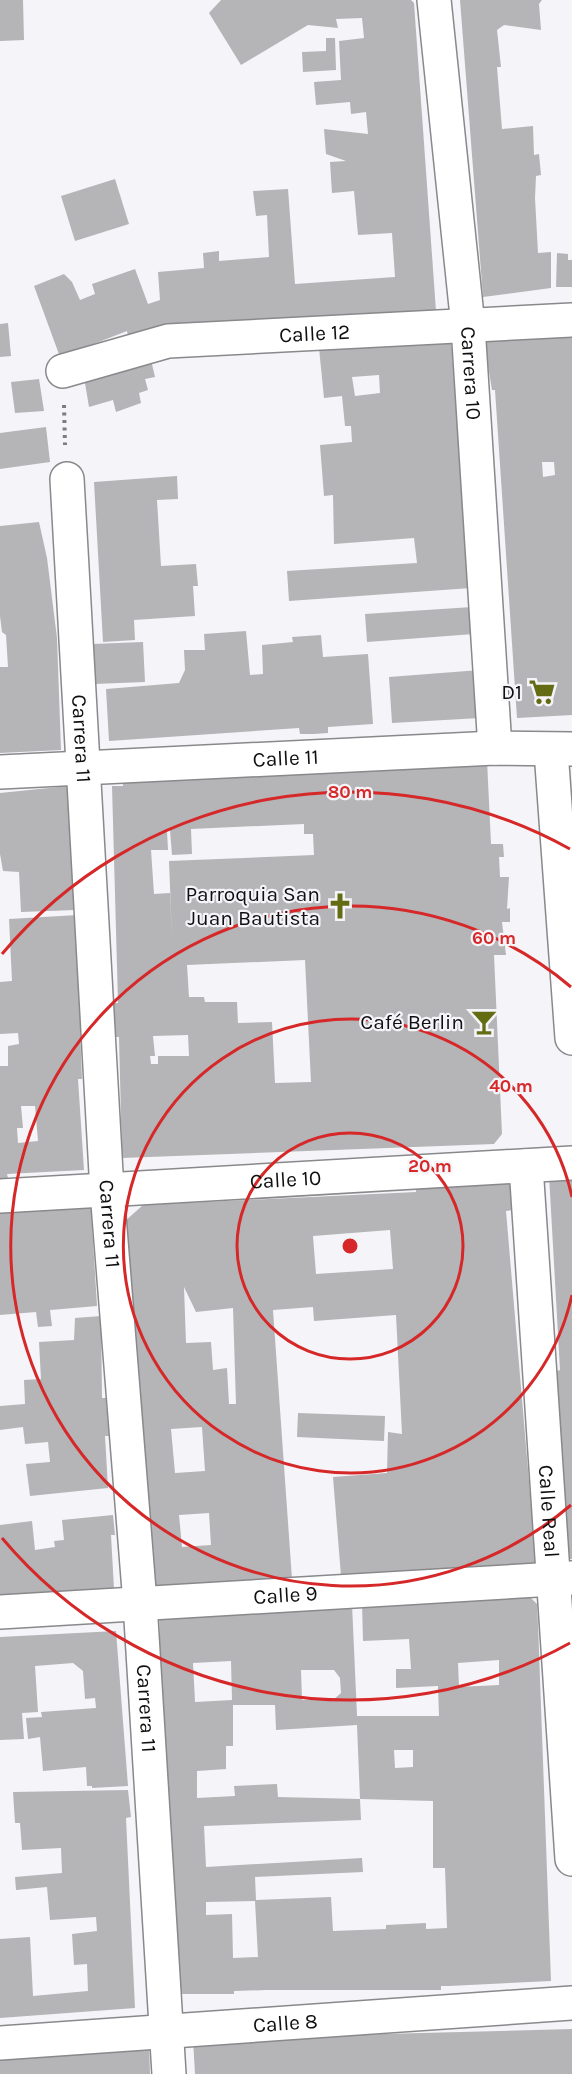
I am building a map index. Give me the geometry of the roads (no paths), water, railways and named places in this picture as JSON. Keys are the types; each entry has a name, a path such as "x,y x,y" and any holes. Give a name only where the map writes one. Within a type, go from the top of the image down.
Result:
{"street":[{"name":"Carrera 10","path":"434,0 468,326 495,748"},
{"name":"Calle 12","path":"63,371 168,341 572,320"},
{"name":"Carrera 11","path":"67,479 81,767 107,1191 140,1603 169,2074"},
{"name":"Calle 11","path":"0,772 495,748 562,750"},
{"path":"562,750 572,1038"},
{"name":"Calle 10","path":"0,1196 572,1163"},
{"name":"Calle Real","path":"526,1166 563,1578 572,1859"},
{"name":"Calle 9","path":"0,1612 563,1578"},
{"name":"Calle 8","path":"0,2043 572,2003"}],"place":[{"name":"D1","path":"542,692"},
{"name":"Parroquia San Juan Bautista","path":"340,906"},
{"name":"Café Berlin","path":"484,1022"}]}
